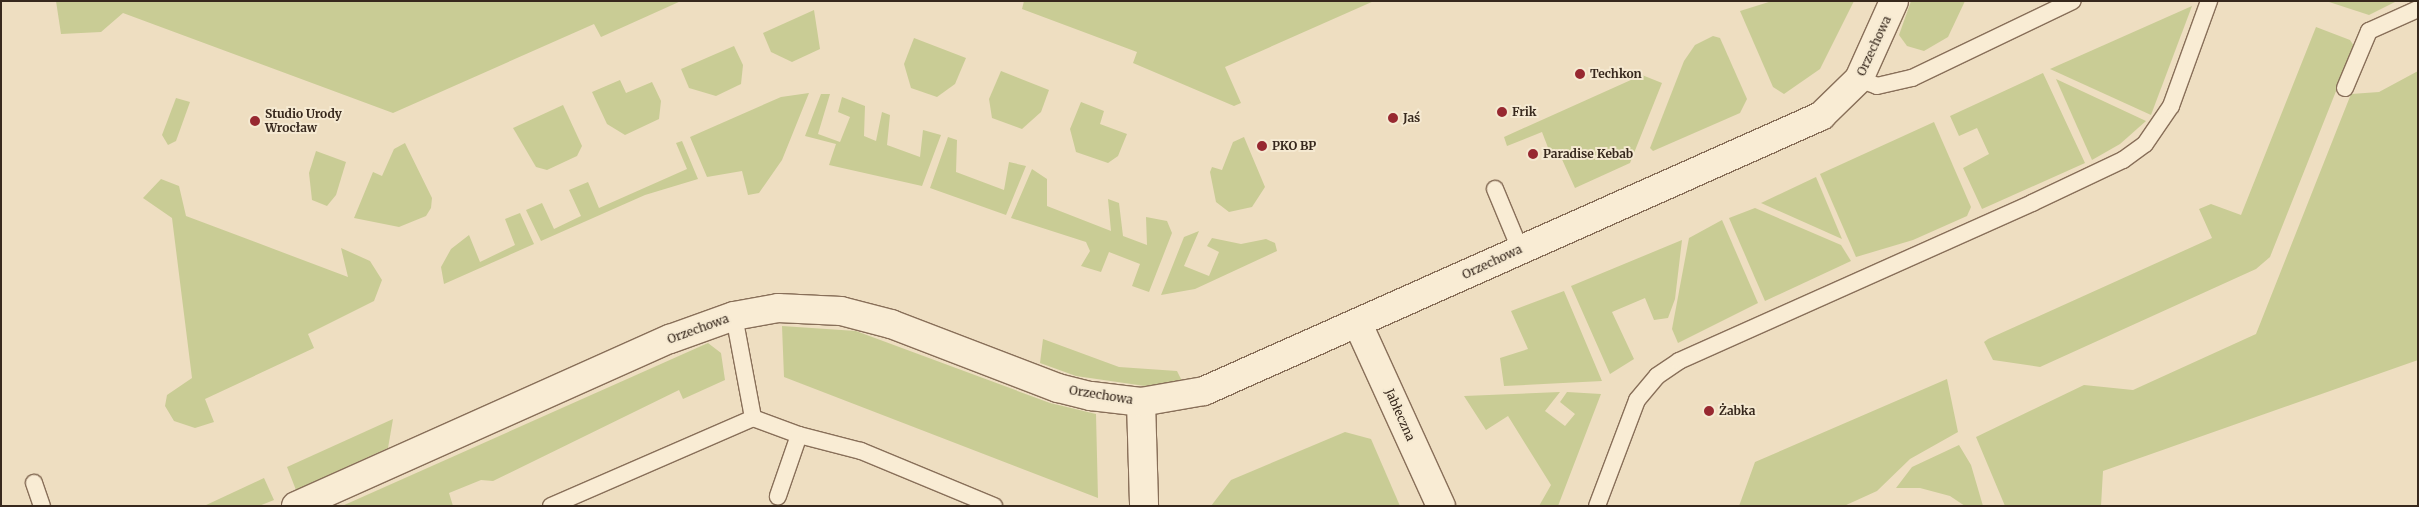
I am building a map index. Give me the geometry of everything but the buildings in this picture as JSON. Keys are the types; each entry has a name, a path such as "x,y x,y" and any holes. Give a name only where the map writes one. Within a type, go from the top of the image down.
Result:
{"street":[{"name":"Orzechowa","path":"296,506 670,339 734,316 778,308 841,311 891,324 1058,388 1141,402 1204,391 1358,324 1520,249 1806,124 1838,104 1859,79 1894,1"},
{"name":"Jabłeczna","path":"1358,324 1441,506"},
{"path":"1141,402 1144,506"}],"lane":[{"path":"1859,79 1877,86 1912,78 2073,1"},
{"path":"1597,506 1637,400 1657,376 1679,361 2032,203 2122,160 2145,144 2171,106 2209,1"},
{"path":"2345,88 2369,31 2418,9"},
{"path":"1494,189 1520,249"},
{"path":"734,316 753,418"},
{"path":"551,506 753,418 799,435 862,451 994,506"},
{"path":"778,496 799,435"},
{"path":"34,483 42,506"}],"green space":[{"path":"56,1 681,1 601,37 594,24 393,113 123,13 101,32 61,34"},
{"path":"1024,1 1374,1 1225,67 1241,103 1234,106 1133,63 1137,52 1022,9"},
{"path":"1772,1 1854,1 1820,69 1784,94 1773,87 1740,11"},
{"path":"1911,1 1965,1 1948,37 1924,51 1907,46 1899,35"},
{"path":"2326,1 2397,1 2369,15"},
{"path":"2192,6 2151,115 2050,69"},
{"path":"814,10 820,49 792,62 771,52 763,33"},
{"path":"2316,27 2350,40 2354,46 2270,257 2256,269 2040,367 1993,360 1984,342 1988,339 2212,238 2199,209 2211,204 2241,215"},
{"path":"1713,36 1720,38 1747,99 1740,113 1653,151 1650,148 1684,61 1695,45"},
{"path":"914,38 966,58 955,84 937,97 911,88 904,64"},
{"path":"734,46 743,65 741,84 716,96 689,88 681,69"},
{"path":"1001,71 1049,90 1041,112 1022,129 992,118 989,99"},
{"path":"2418,71 2418,360 2103,471 2101,506 2005,506 1976,437 2084,385 2133,390 2256,334 2351,94 2379,92"},
{"path":"2043,73 2085,163 1982,209 1963,168 1989,154 1977,128 1959,136 1950,116"},
{"path":"1642,75 1662,83 1630,163 1575,188 1560,155 1552,158 1542,132 1507,146 1504,137"},
{"path":"2056,79 2146,121 2120,144 2092,160"},
{"path":"620,80 626,93 652,82 661,101 659,119 625,135 607,124 592,92"},
{"path":"809,93 782,160 759,193 748,195 742,171 707,177 690,137 781,97"},
{"path":"821,94 830,94 818,134 840,142 850,117 838,112 842,97 865,106 864,136 876,141 882,112 890,115 887,145 920,157 923,130 941,135 922,186 829,165 836,144 805,136"},
{"path":"176,98 190,102 176,141 168,145 162,135"},
{"path":"1081,102 1104,111 1100,124 1127,134 1118,156 1108,163 1076,152 1070,129"},
{"path":"563,105 582,146 577,156 547,170 536,167 513,128"},
{"path":"1934,122 1971,207 1967,216 1913,240 1856,257 1820,174"},
{"path":"948,137 957,140 956,172 1004,190 1009,162 1026,166 1006,215 930,188"},
{"path":"1244,137 1265,187 1252,207 1229,212 1216,202 1210,172 1212,167 1222,170 1233,142"},
{"path":"682,141 698,179 645,195 541,241 526,210 542,203 554,229 581,216 569,190 588,182 599,208 687,169 676,143"},
{"path":"405,143 432,198 431,208 426,216 399,227 354,218 373,172 382,176 394,149"},
{"path":"316,151 346,162 336,195 327,206 312,200 309,173"},
{"path":"1032,169 1047,179 1047,206 1111,231 1108,199 1119,203 1123,236 1147,245 1146,217 1167,221 1172,233 1149,292 1132,286 1140,264 1109,252 1101,272 1081,266 1090,251 1086,242 1011,218"},
{"path":"1816,177 1842,239 1761,203"},
{"path":"161,179 179,186 186,216 348,277 341,248 370,261 382,280 374,301 308,334 314,348 205,399 214,422 195,428 174,421 165,406 167,395 192,378 172,218 143,198"},
{"path":"1755,208 1841,245 1851,261 1765,301 1729,218"},
{"path":"520,213 534,244 444,284 441,267 451,249 469,235 480,262 515,245 505,219"},
{"path":"1722,220 1758,303 1678,343 1672,329 1689,238"},
{"path":"1199,231 1184,266 1209,276 1219,252 1207,246 1212,238 1241,244 1266,239 1275,243 1277,251 1195,289 1161,295 1184,237"},
{"path":"1682,240 1675,299 1668,318 1654,320 1645,298 1612,312 1634,359 1610,374 1571,286"},
{"path":"1564,291 1602,381 1504,386 1500,358 1528,349 1511,311"},
{"path":"782,326 856,331 1050,403 1096,414 1098,498 784,377"},
{"path":"1043,339 1119,367 1177,371 1182,381 1145,386 1076,376 1040,363"},
{"path":"708,343 721,353 725,380 683,399 679,390 493,481 481,480 449,493 453,506 342,506"},
{"path":"1947,379 1958,432 1910,459 1877,491 1844,506 1739,506 1755,462"},
{"path":"1560,392 1545,411 1565,426 1575,414 1560,402 1567,392 1601,394 1558,506 1539,506 1551,485 1508,416 1486,430 1464,396"},
{"path":"393,419 388,448 296,490 287,467"},
{"path":"1345,432 1371,439 1400,506 1211,506 1231,480"},
{"path":"1959,445 1971,465 1983,506 1965,506 1950,496 1920,488 1896,488 1912,467"},
{"path":"264,478 274,500 259,506 204,506"}],"place":[{"name":"Techkon","path":"1580,74"},
{"name":"Frik","path":"1502,112"},
{"name":"Jaś","path":"1393,118"},
{"name":"Studio Urody Wrocław","path":"255,121"},
{"name":"PKO BP","path":"1262,146"},
{"name":"Paradise Kebab","path":"1533,154"},
{"name":"Żabka","path":"1709,411"}]}
